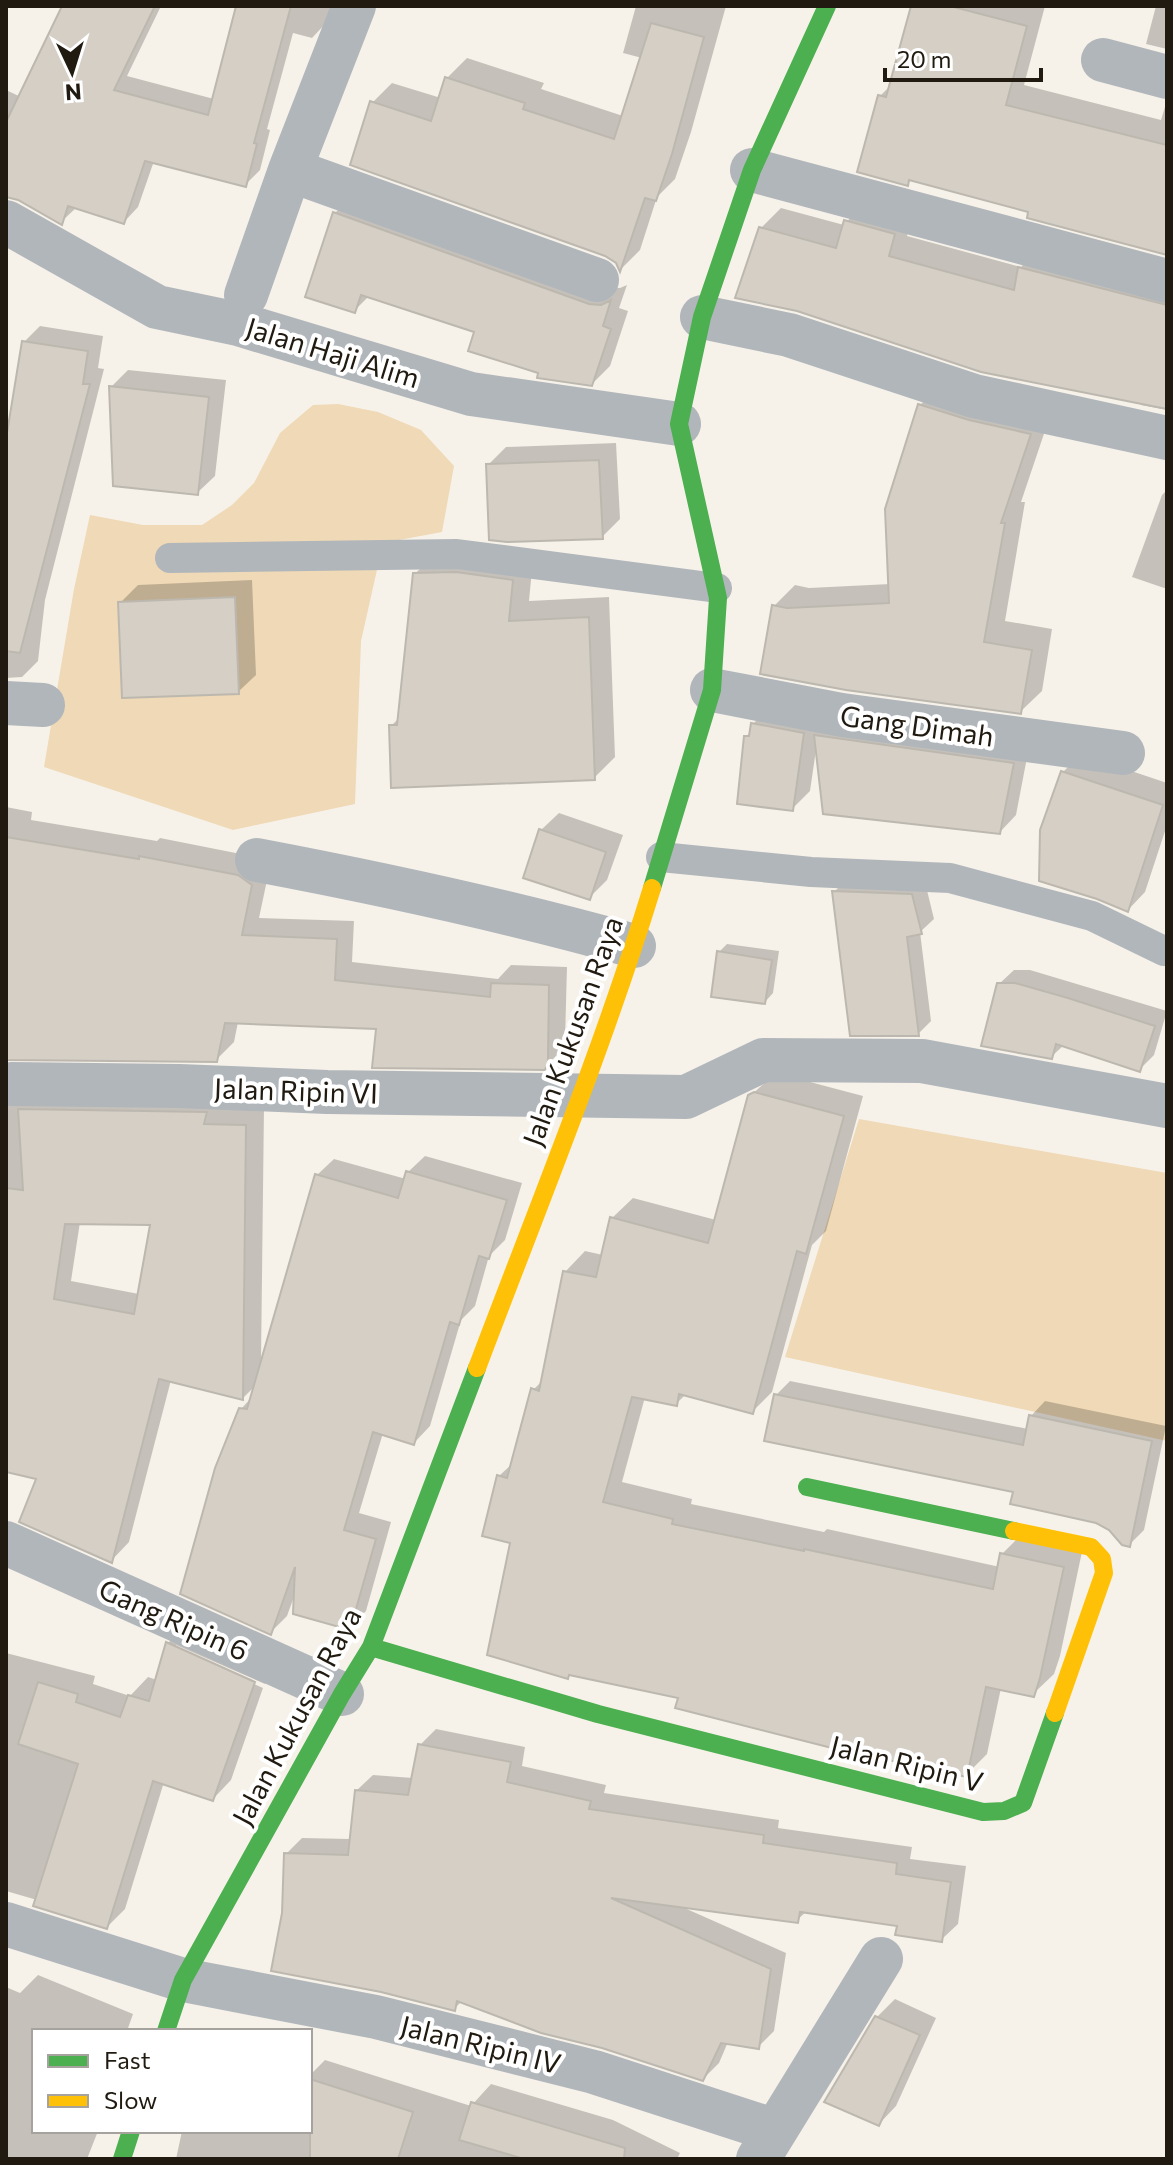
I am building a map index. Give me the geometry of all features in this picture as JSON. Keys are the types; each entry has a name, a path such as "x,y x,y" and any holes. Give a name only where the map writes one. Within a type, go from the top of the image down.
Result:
{"street":[{"path":"246,295 290,170 354,6"},
{"name":"Jalan Kukusan Raya","path":"167,2029 183,1980 371,1647 634,946 712,690 717,588 679,424 702,317 752,170 827,6"},
{"path":"1103,60 1167,77"},
{"path":"290,170 597,280"},
{"path":"752,170 1167,281"},
{"name":"Jalan Haji Alim","path":"6,222 157,307 238,324 471,394 679,424"},
{"path":"702,317 789,335 974,396 1167,438"},
{"name":"Gang Dimah","path":"712,690 842,715 1123,753"},
{"path":"257,860 538,919 634,946"},
{"name":"Jalan Ripin VI","path":"11,1084 686,1097 763,1060 922,1061 1167,1106"},
{"name":"Jalan Ripin V","path":"371,1647 598,1714 983,1812 1004,1811 1023,1803 1104,1573 1102,1559 1091,1547 807,1487"},
{"name":"Gang Ripin 6","path":"6,1543 342,1694"},
{"name":"Jalan Ripin IV","path":"6,1924 183,1980 376,2017 594,2072 766,2145"},
{"path":"766,2145 881,1959"},
{"path":"122,2159 130,2133"}],"lane":[{"path":"170,558 457,554 717,588"},
{"path":"661,857 811,872 950,878 1092,916 1164,951"}],"shaded area":[{"path":"338,404 378,412 421,430 454,466 442,532 383,543 361,641 355,804 233,830 44,767 74,589 90,515 143,525 202,525 232,505 254,483 280,433 313,405"},
{"path":"859,1119 1167,1173 1167,1441 785,1357"}],"building":[{"path":"62,6 155,6 114,90 208,115 236,6 291,6 254,143 257,144 246,187 145,161 124,224 68,206 62,225 18,200 6,197 6,122"},
{"path":"911,6 950,6 1027,26 1006,105 1167,145 1167,255 1027,218 1028,212 909,180 908,186 857,172 878,95 886,97"},
{"path":"651,23 704,37 656,201 645,198 620,272 616,263 605,256 350,165 370,101 431,121 445,77 525,103 523,109 614,139"},
{"path":"333,212 589,304 601,305 611,300 603,326 611,329 592,386 537,378 538,373 468,351 474,332 361,295 355,313 305,297"},
{"path":"844,220 895,234 889,256 1014,290 1018,267 1167,305 1167,409 981,372 797,311 735,298 759,227 836,248"},
{"path":"22,341 88,351 83,384 90,384 20,653 6,651 6,439"},
{"path":"109,386 209,397 198,495 113,486"},
{"path":"918,404 1031,434 1001,523 1005,523 984,642 1032,650 1021,714 846,690 760,674 772,605 787,608 889,603 885,509"},
{"path":"599,460 603,539 489,540 486,464"},
{"path":"456,572 513,580 509,621 589,617 595,780 391,788 389,725 397,725 413,573"},
{"path":"235,597 239,694 122,698 118,602"},
{"path":"751,723 804,733 793,811 737,804 744,736 749,736"},
{"path":"814,735 1014,763 1000,834 823,814"},
{"path":"1061,771 1163,805 1128,912 1039,881 1040,830"},
{"path":"539,829 606,852 590,900 523,878"},
{"path":"6,837 139,859 139,856 238,875 252,885 242,935 337,939 335,980 490,997 491,983 549,985 548,1061 545,1070 372,1068 376,1029 225,1023 217,1062 6,1060"},
{"path":"832,891 912,894 922,934 907,937 919,1036 850,1036"},
{"path":"717,951 772,960 765,1004 711,997"},
{"path":"997,983 1015,983 1155,1026 1140,1072 1056,1044 1052,1059 981,1046"},
{"path":"754,1092 844,1116 806,1254 797,1251 753,1414 679,1394 677,1406 632,1397 603,1502 673,1519 672,1524 993,1589 1000,1553 1064,1567 1034,1697 986,1687 967,1777 828,1747 675,1708 678,1698 569,1675 568,1679 487,1655 510,1543 482,1536 497,1475 507,1478 531,1388 539,1391 563,1271 596,1277 610,1217 708,1243 748,1095"},
{"path":"18,1109 207,1112 204,1124 246,1125 243,1400 159,1379 112,1563 19,1522 36,1479 6,1472 6,1188 23,1190","holes":["65,1224 150,1225 134,1314 54,1299"]},
{"path":"406,1171 507,1200 489,1259 479,1256 459,1325 450,1322 414,1445 373,1432 344,1530 376,1539 350,1630 293,1614 295,1567 271,1635 180,1594 215,1468 239,1408 247,1409 315,1174 398,1198"},
{"path":"774,1394 1023,1445 1029,1415 1152,1441 1130,1547 1122,1545 1109,1530 1096,1523 1010,1504 1013,1492 764,1441"},
{"path":"166,1642 255,1682 213,1801 153,1781 107,1929 33,1906 78,1764 18,1744 38,1682 78,1694 76,1702 120,1717 128,1695 149,1701"},
{"path":"418,1744 511,1762 507,1782 591,1801 589,1809 764,1835 763,1843 897,1863 896,1874 951,1882 942,1942 895,1935 897,1926 800,1912 798,1923 611,1898 771,1969 759,2049 721,2043 703,2081 602,2048 541,2033 457,2001 455,2011 381,1992 271,1971 282,1913 284,1853 348,1855 355,1790 408,1795"},
{"path":"875,2016 920,2035 879,2126 824,2102"},
{"path":"312,2080 413,2112 398,2159 310,2159"},
{"path":"471,2102 625,2148 624,2159 524,2159 459,2140"}],"traffic: fast":[{"path":"652,888 712,690 718,598 679,424 702,317 752,170 827,6"},
{"path":"167,2029 183,1980 371,1647 477,1368"},
{"path":"807,1487 1014,1531"},
{"path":"371,1647 598,1714 983,1812 1004,1811 1023,1803 1055,1713"},
{"path":"122,2159 130,2133"}],"traffic: slow":[{"path":"477,1368 590,1070 652,888"},
{"path":"1014,1531 1091,1547 1102,1559 1104,1573 1055,1713"}]}
